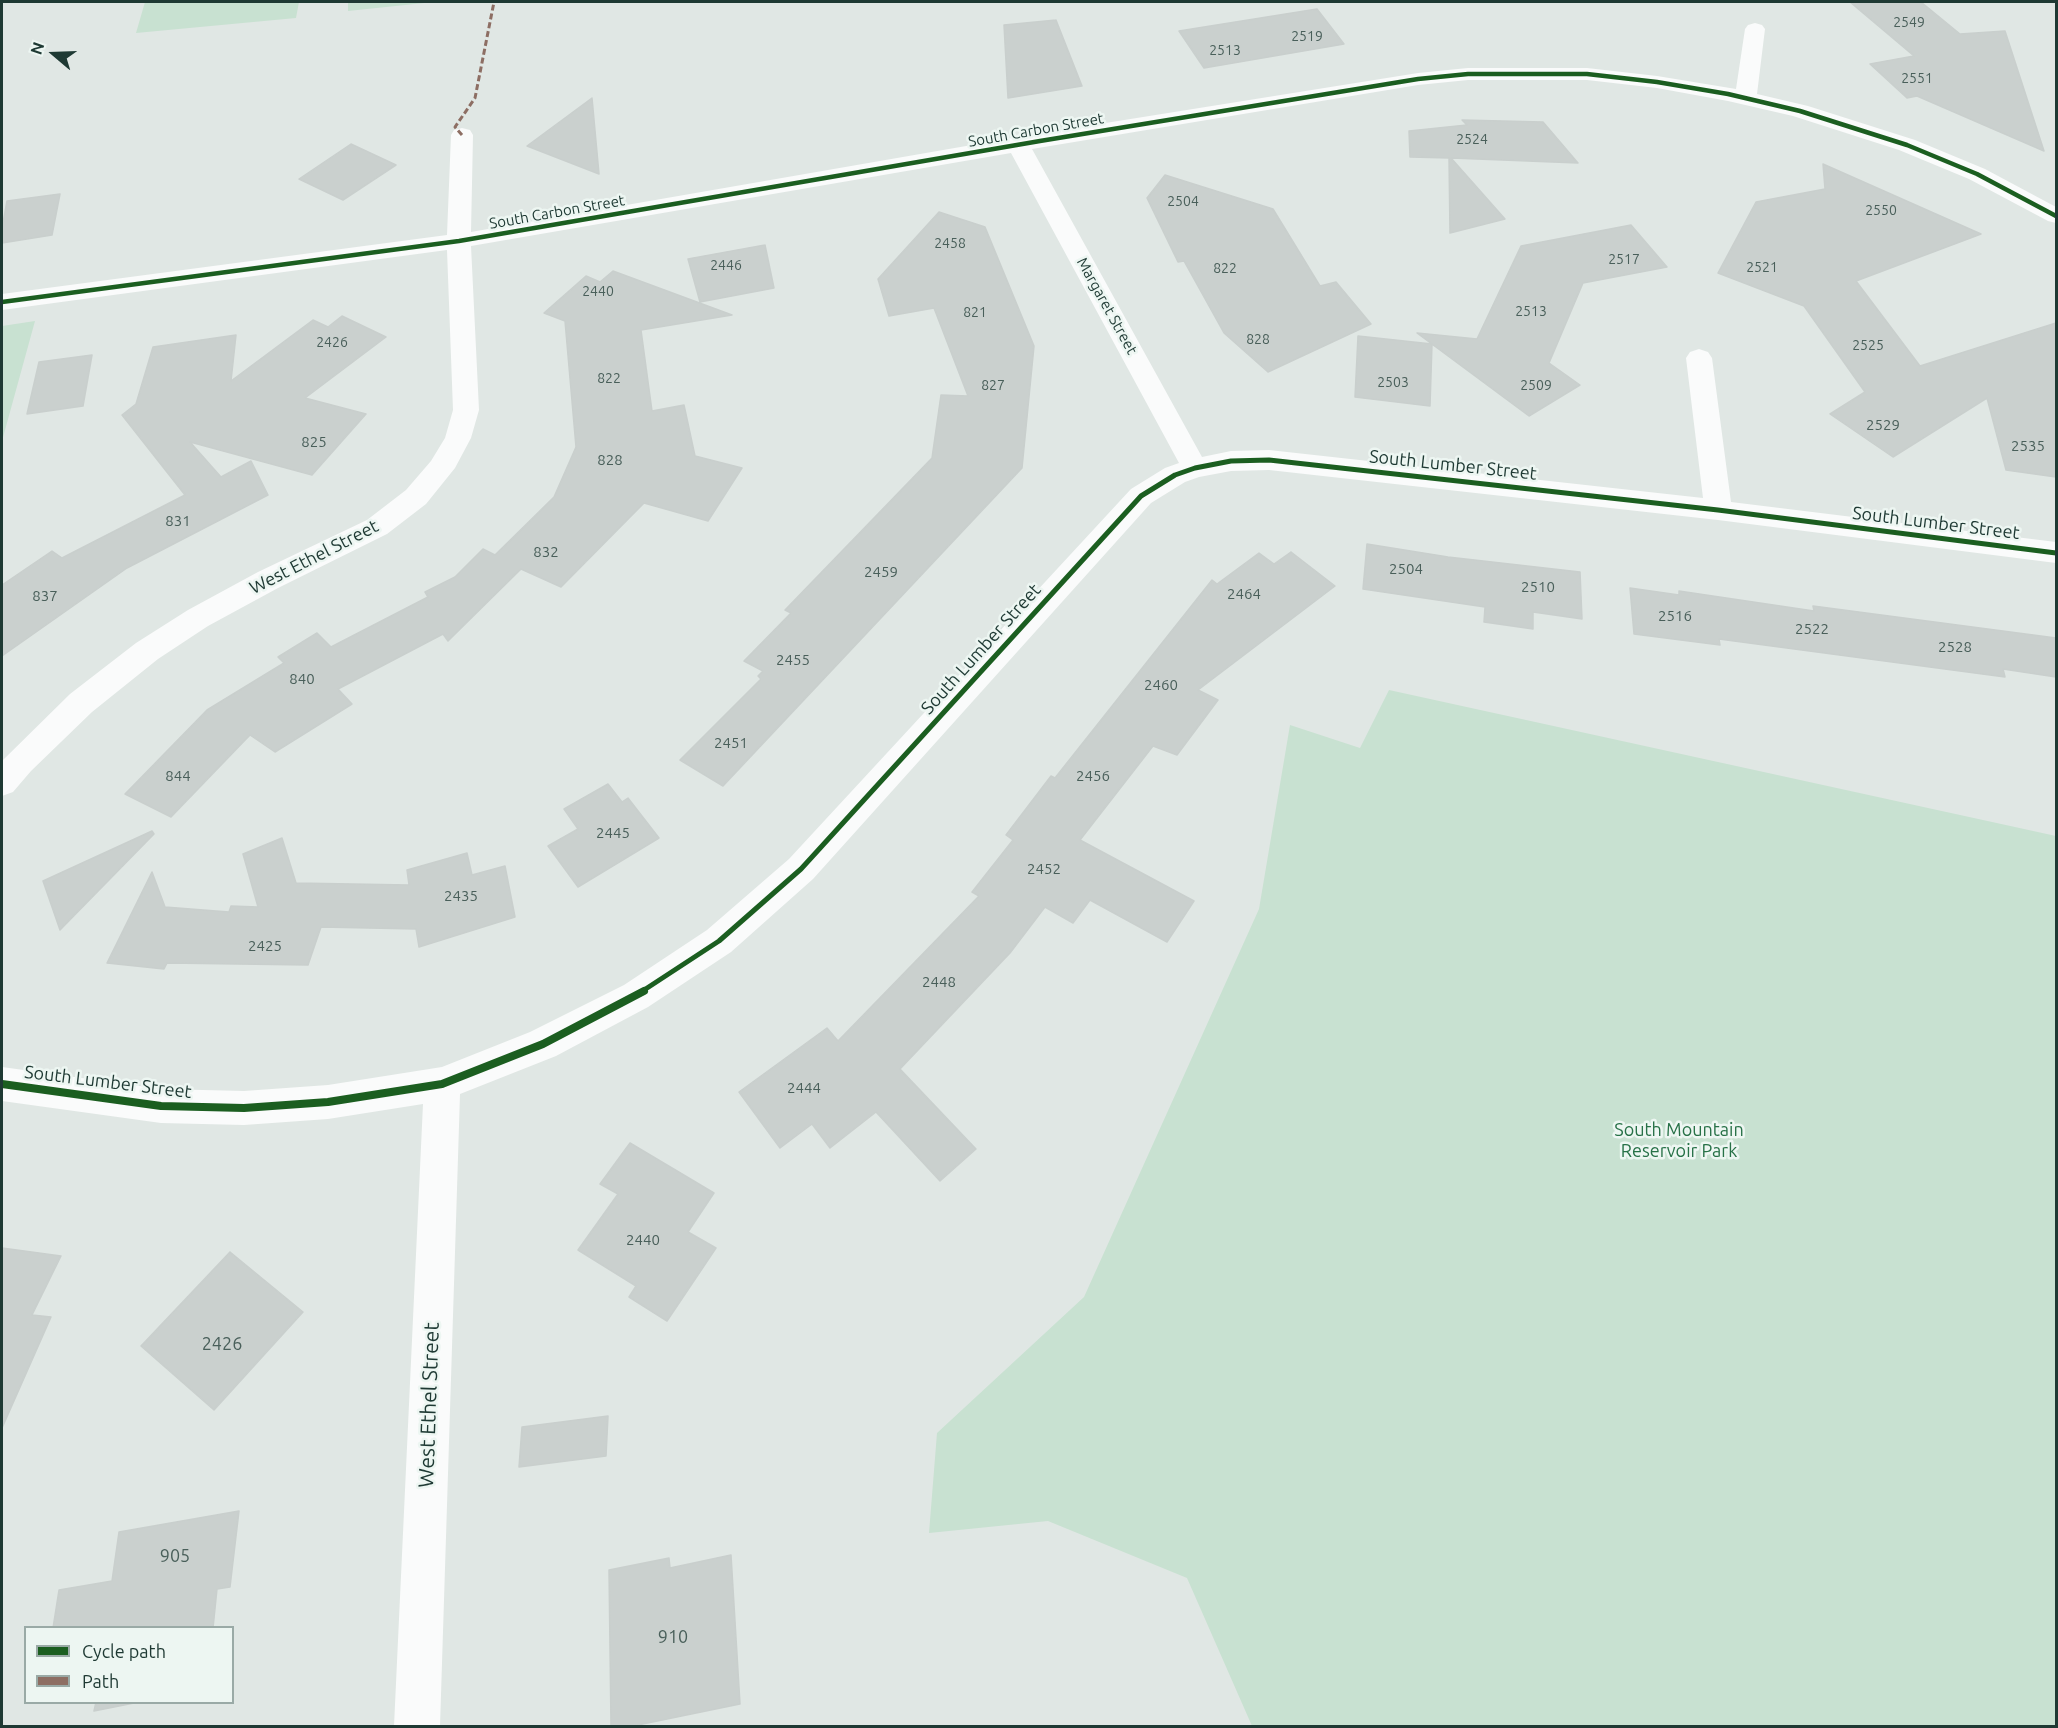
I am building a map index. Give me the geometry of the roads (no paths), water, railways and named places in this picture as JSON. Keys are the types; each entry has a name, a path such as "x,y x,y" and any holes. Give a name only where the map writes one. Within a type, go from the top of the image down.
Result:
{"street":[{"path":"1746,98 1755,29"},
{"name":"South Carbon Street","path":"2,302 459,241 1018,144 1418,79 1468,74 1535,72 1587,75 1657,82 1746,98 1854,126 1907,145 1977,174 2056,216"},
{"name":"West Ethel Street","path":"2,783 20,762 81,703 147,651 198,618 376,527 416,496 441,468 458,438 466,410 459,241 462,135"},
{"name":"Margaret Street","path":"1018,144 1195,468"},
{"path":"1699,358 1718,510"},
{"name":"South Lumber Street","path":"2,1084 160,1106 244,1108 328,1102 442,1084 543,1044 636,996 719,941 801,869 1141,496 1175,476 1195,468 1231,461 1269,460 1718,510 2056,553"},
{"name":"West Ethel Street","path":"417,1726 442,1084"}],"park label":[{"name":"South Mountain Reservoir Park","path":"1679,1140"}]}
